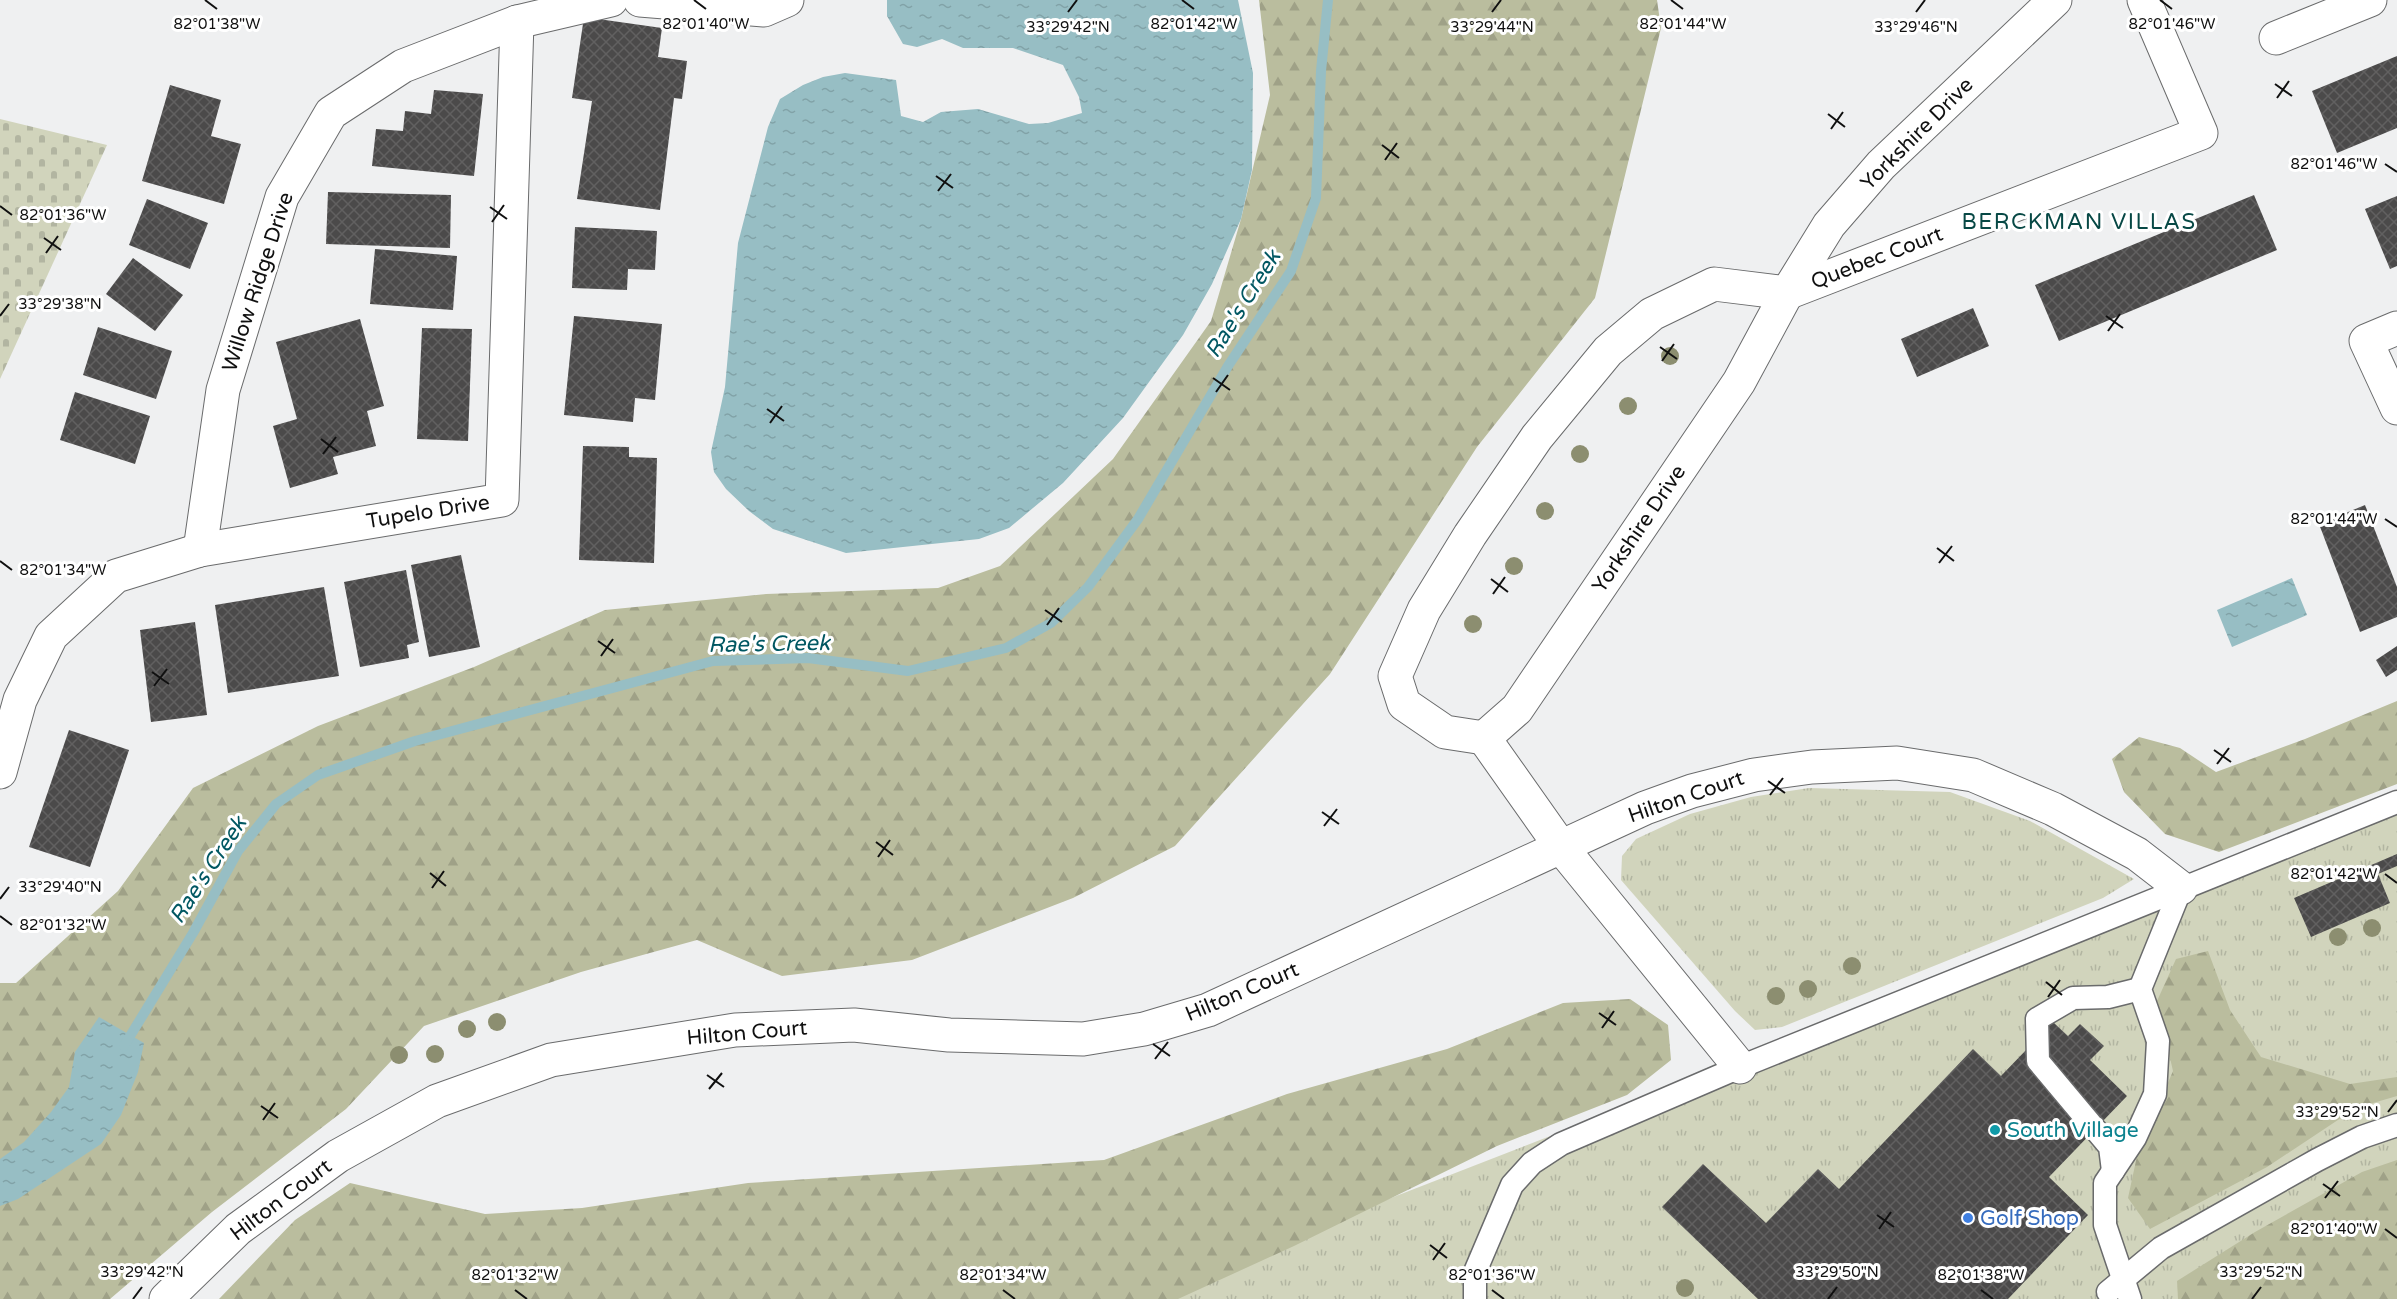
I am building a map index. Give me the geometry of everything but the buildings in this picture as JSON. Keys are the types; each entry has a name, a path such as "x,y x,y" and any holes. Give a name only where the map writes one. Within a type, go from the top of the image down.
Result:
{"street":[{"name":"Willow Ridge Drive","path":"200,550 223,390 282,197 331,113 403,66 517,22 611,0"},
{"path":"640,0 764,10 787,0"},
{"name":"Yorkshire Drive","path":"1484,738 1517,709 1668,488 1739,382 1787,293 1829,225 1881,165 2055,0"},
{"name":"Quebec Court","path":"1787,293 2201,133 2144,0"},
{"path":"2276,39 2370,0"},
{"name":"Tupelo Drive","path":"0,772 20,700 51,636 116,576 200,550 502,500 517,22"},
{"path":"1740,1067 1561,847 1484,738 1445,732 1404,704 1395,676 1424,610 1470,535 1537,437 1608,351 1652,314 1714,284 1787,293"},
{"path":"2397,328 2366,341 2397,408"},
{"name":"Hilton Court","path":"166,1299 238,1229 338,1156 437,1101 551,1060 735,1030 854,1025 949,1035 1083,1040 1144,1029 1208,1010 1645,808 1692,791 1754,775 1812,767 1897,763 1973,775 2053,809 2137,854 2181,888"}],"lane":[{"path":"1475,1299 1475,1272 1512,1185 1532,1162 1561,1144 1740,1067 2397,802"},
{"path":"2120,1290 2105,1225 2106,1183 2135,1137 2155,1094 2158,1041 2140,989 2181,888"},
{"path":"2113,1171 2110,1147 2038,1061 2037,1019 2073,998 2108,997 2140,989"},
{"path":"2120,1290 2161,1248 2362,1137 2397,1125"}],"green space":[{"path":"1259,0 1657,0 1661,28 1595,298 1477,447 1330,674 1175,846 1073,898 912,960 782,976 697,940 581,972 424,1026 346,1109 212,1212 110,1299 0,1299 0,983 16,983 118,891 193,788 318,726 474,667 605,610 766,594 938,588 1000,566 1113,459 1211,321 1241,219 1270,95"},
{"path":"0,119 107,145 0,379"},
{"path":"2397,701 2397,784 2219,852 2165,834 2124,792 2112,759 2139,737 2180,748 2216,772"},
{"path":"1809,788 1950,792 2030,821 2134,879 2103,898 1782,1027 1755,1030 1735,1011 1621,880 1622,856 1636,839 1690,814 1751,797"},
{"path":"2397,807 2397,1299 1131,1299"},
{"path":"2208,951 2230,1010 2261,1057 2350,1084 2397,1077 2397,1096 2356,1108 2267,1167 2150,1229 2128,1198 2137,1156 2173,1071 2157,1001 2176,959"},
{"path":"1630,999 1668,1025 1671,1060 1627,1095 1497,1146 1294,1246 1178,1299 219,1299 295,1220 350,1183 485,1214 582,1208 748,1183 1104,1160 1287,1094 1447,1049 1563,1003"},
{"path":"2397,1160 2397,1299 2178,1299 2177,1281 2255,1232 2362,1172"}],"water":[{"path":"887,0 1238,0 1253,73 1252,170 1241,219 1212,284 1183,335 1123,418 1063,483 1009,528 979,539 846,553 773,529 749,511 726,489 714,472 711,452 725,387 738,243 768,127 780,99 803,85 823,77 845,73 896,80 901,116 923,122 941,112 978,109 1029,124 1048,123 1082,113 1079,97 1063,65 1013,48 963,48 942,39 917,47 903,44 887,16"},
{"path":"2292,578 2307,615 2232,647 2217,610"},
{"path":"99,1017 144,1043 138,1072 121,1115 101,1144 18,1199 0,1206 0,1159 24,1142 51,1112 69,1087 75,1052"}],"waterway":[{"name":"Rae's Creek","path":"124,1046 193,933 238,851 276,804 318,775 415,741 713,661 808,658 908,671 1006,648 1051,623 1088,587 1138,519 1228,366 1291,271 1316,198 1321,71 1328,0"}],"place":[{"name":"South Village","path":"1995,1130"},
{"name":"Golf Shop","path":"1968,1218"}],"district":[{"name":"BERCKMAN VILLAS","path":"2079,222"}]}
